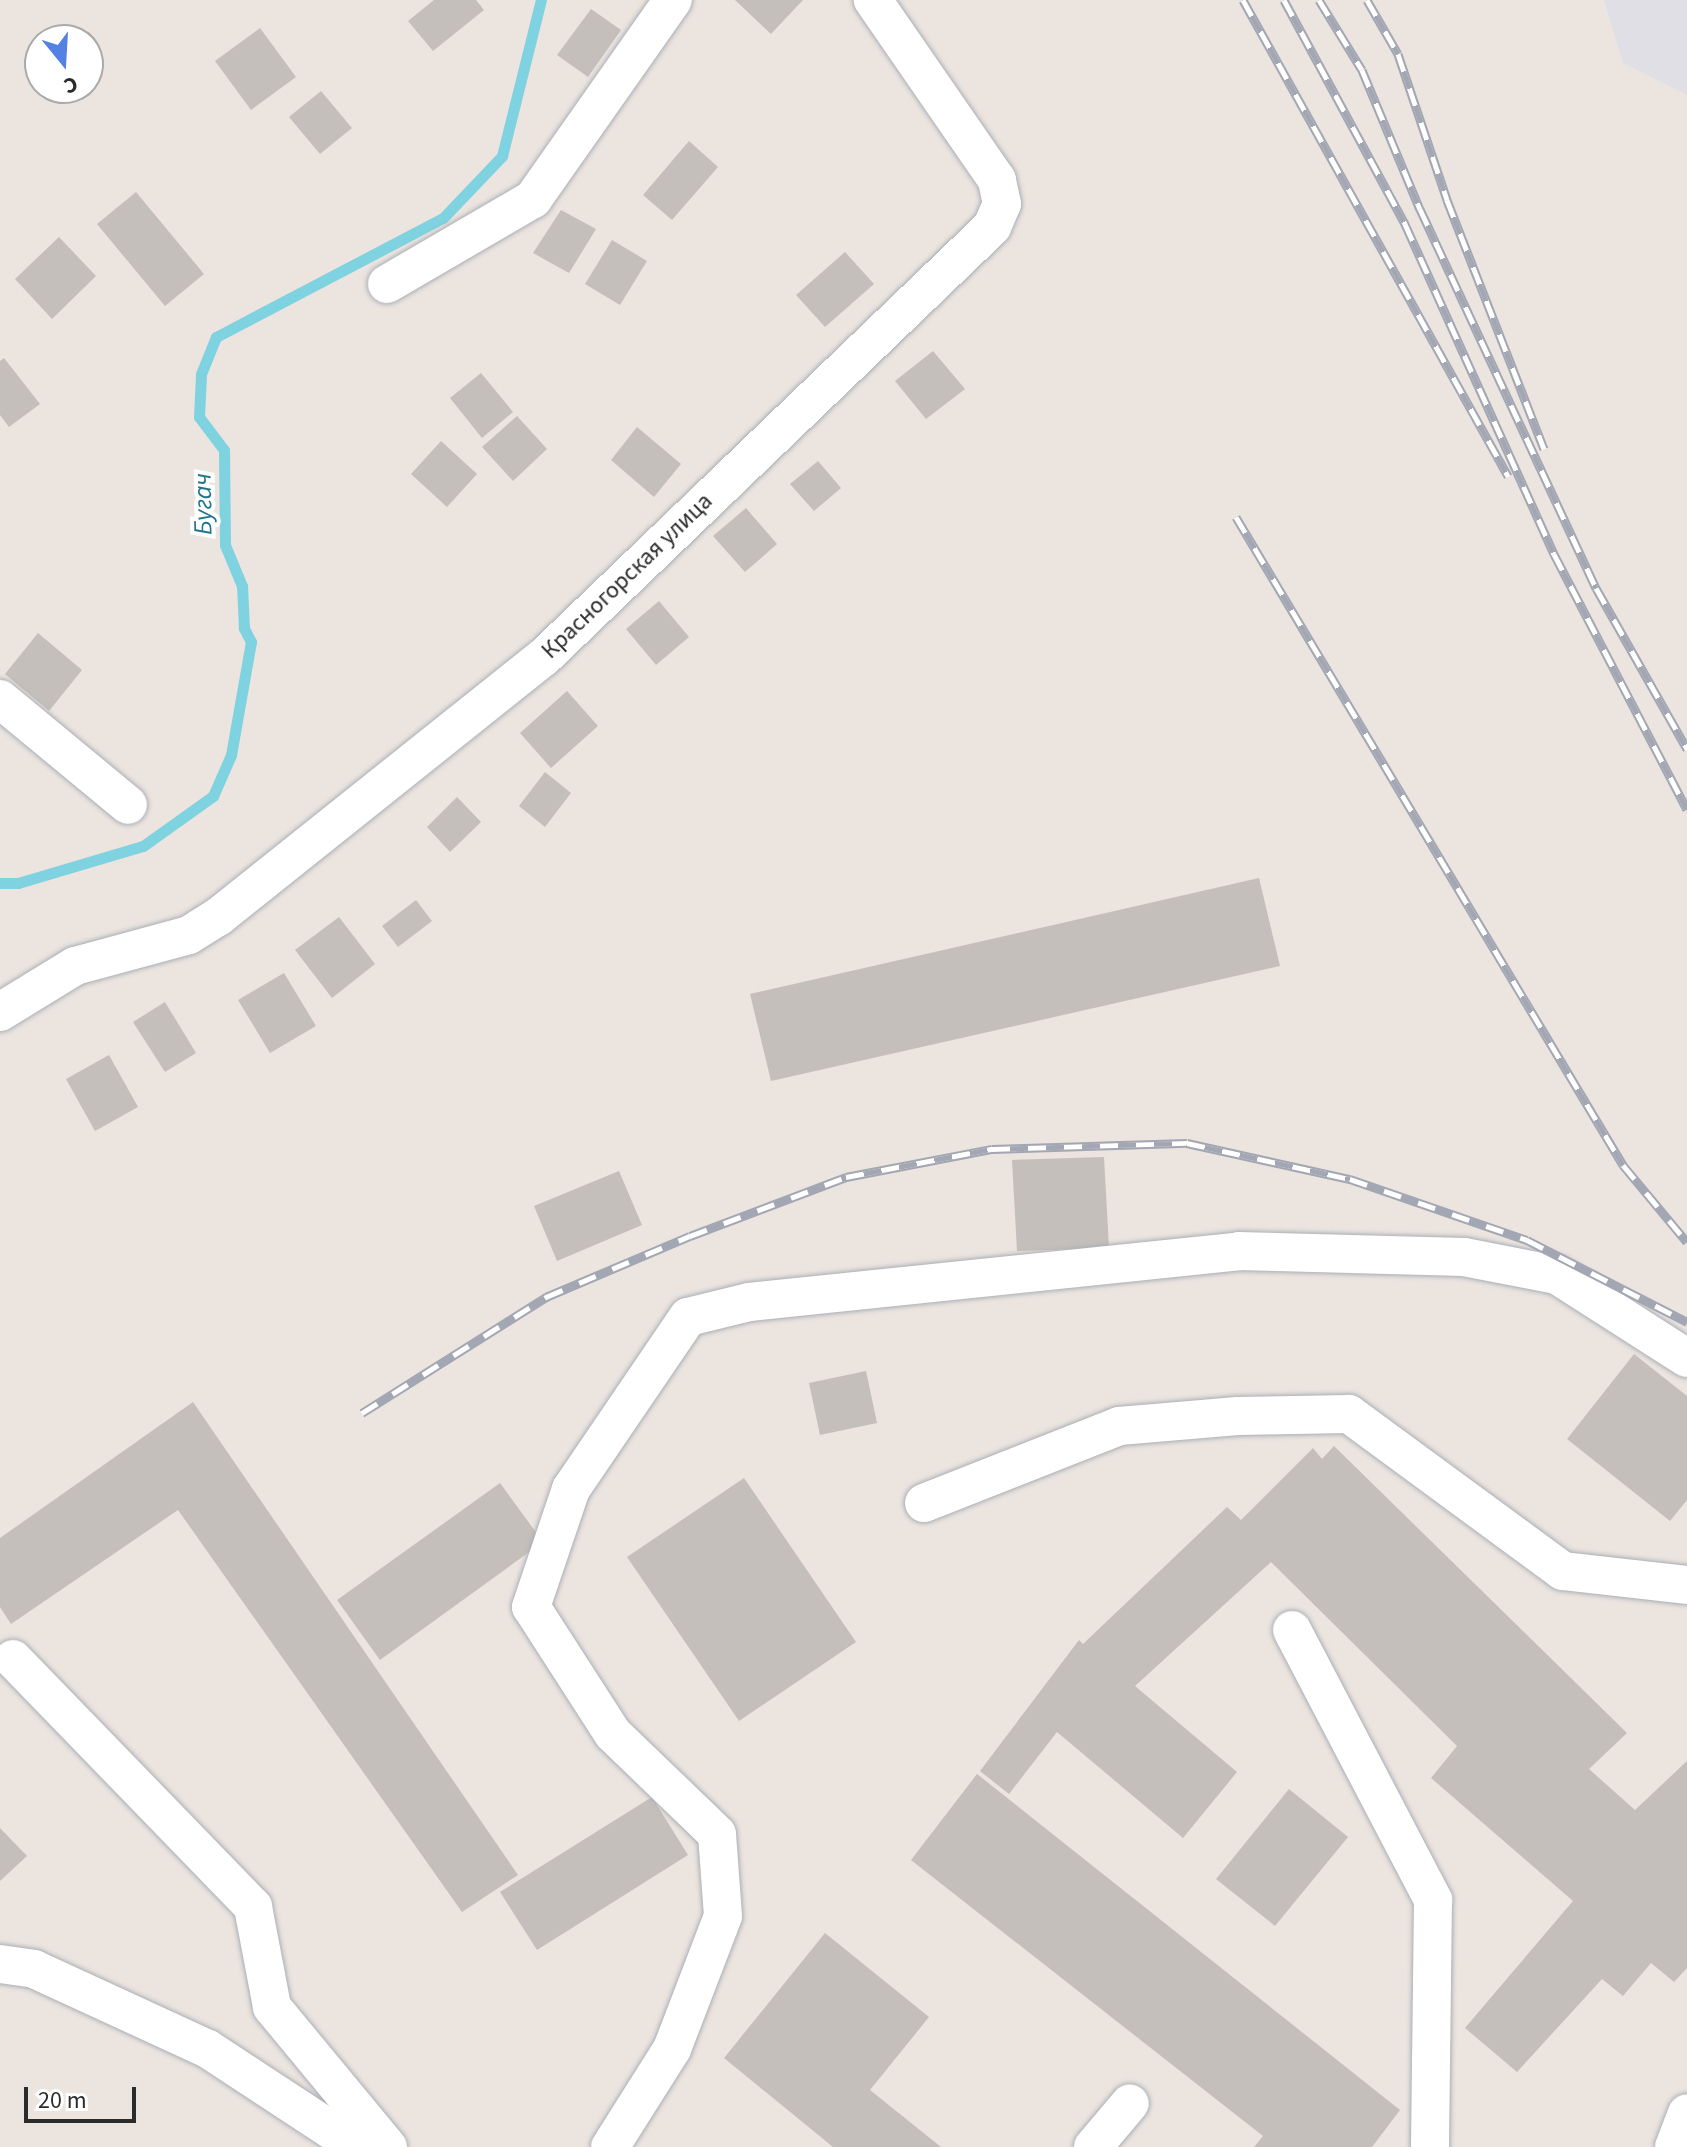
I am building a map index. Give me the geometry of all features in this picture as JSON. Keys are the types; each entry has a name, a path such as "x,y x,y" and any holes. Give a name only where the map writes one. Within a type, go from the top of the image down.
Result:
{"street":[{"path":"387,284 533,199 673,0"},
{"name":"Красногорская улица","path":"0,1012 75,966 189,935 218,917 543,658 992,227 1002,204 997,180 873,0"},
{"path":"0,699 128,805"},
{"path":"610,2147 672,2049 723,1916 717,1834 613,1734 531,1607 571,1489 688,1317 749,1302 1239,1251 1464,1257 1557,1275 1687,1358"},
{"path":"924,1503 1119,1426 1238,1416 1349,1414 1563,1571 1687,1585"},
{"path":"1292,1630 1433,1900 1430,2147"},
{"path":"13,1659 253,1907 272,2007 388,2147"},
{"path":"0,1964 34,1969 208,2049 357,2147"},
{"path":"1093,2147 1130,2103"},
{"path":"1674,2147 1687,2113"}],"shaded area":[{"path":"1604,0 1687,0 1687,95 1623,63"}],"building":[{"path":"434,0 476,0 484,10 433,51 408,21"},
{"path":"735,0 803,0 771,34"},
{"path":"591,9 621,30 588,77 557,55"},
{"path":"260,28 296,77 251,110 215,61"},
{"path":"321,91 352,128 320,154 289,117"},
{"path":"689,141 718,167 672,220 643,195"},
{"path":"136,192 204,274 165,306 97,224"},
{"path":"561,210 596,229 569,273 533,253"},
{"path":"59,237 96,276 52,319 15,279"},
{"path":"612,240 647,261 620,305 585,284"},
{"path":"845,252 874,284 825,327 796,295"},
{"path":"933,351 965,389 926,419 895,381"},
{"path":"4,358 40,404 9,427 0,415 0,361"},
{"path":"481,373 513,412 482,438 450,398"},
{"path":"517,416 547,449 513,481 482,447"},
{"path":"637,427 681,464 654,497 611,460"},
{"path":"441,441 477,474 447,507 411,474"},
{"path":"818,461 841,488 814,511 790,484"},
{"path":"746,508 777,544 745,572 713,536"},
{"path":"659,601 689,637 656,665 626,629"},
{"path":"38,633 82,670 49,711 5,674"},
{"path":"567,691 598,726 551,768 520,733"},
{"path":"545,772 571,793 545,827 519,806"},
{"path":"457,797 481,822 450,852 427,827"},
{"path":"1259,878 1280,966 771,1081 750,994"},
{"path":"416,900 432,921 398,947 382,926"},
{"path":"339,917 375,964 332,998 295,950"},
{"path":"284,973 316,1026 270,1053 238,1000"},
{"path":"165,1002 196,1053 165,1072 133,1022"},
{"path":"109,1055 138,1107 95,1131 66,1079"},
{"path":"1104,1157 1109,1248 1017,1251 1012,1160"},
{"path":"619,1171 642,1225 557,1261 534,1206"},
{"path":"1634,1354 1687,1396 1687,1500 1670,1521 1567,1439"},
{"path":"866,1371 877,1423 820,1435 809,1383"},
{"path":"193,1402 518,1875 462,1912 178,1510 11,1624 0,1607 0,1538"},
{"path":"1334,1446 1627,1733 1589,1769 1635,1810 1687,1761 1687,1968 1674,1982 1651,1963 1623,1996 1602,1979 1517,2072 1465,2028 1573,1901 1431,1778 1457,1746 1271,1562 1135,1686 1237,1772 1183,1838 1057,1732 1009,1794 980,1771 1079,1640 1083,1644 1227,1507 1241,1520 1313,1448 1322,1459"},
{"path":"744,1478 856,1642 739,1721 627,1557"},
{"path":"500,1483 543,1542 380,1660 337,1600"},
{"path":"977,1774 1400,2110 1372,2147 1254,2147 1263,2136 911,1860"},
{"path":"1289,1789 1348,1837 1275,1926 1216,1879"},
{"path":"652,1797 688,1855 537,1950 500,1892"},
{"path":"0,1828 27,1856 0,1881"},
{"path":"825,1933 929,2017 870,2090 941,2147 833,2147 724,2058"}],"waterway":[{"name":"Бугач","path":"0,883 18,883 143,846 213,796 231,755 251,642 244,628 242,586 225,545 224,450 199,417 201,374 216,337 443,218 502,156 541,0"}],"railway":[{"path":"1243,0 1508,476"},
{"path":"1284,0 1405,224 1554,554 1687,809"},
{"path":"1319,0 1362,70 1420,209 1596,588 1687,749"},
{"path":"1367,0 1398,54 1447,200 1544,449"},
{"path":"1236,517 1623,1165 1687,1242"},
{"path":"362,1413 546,1297 690,1236 846,1177 992,1149 1187,1143 1350,1179 1527,1240 1687,1322"}]}
